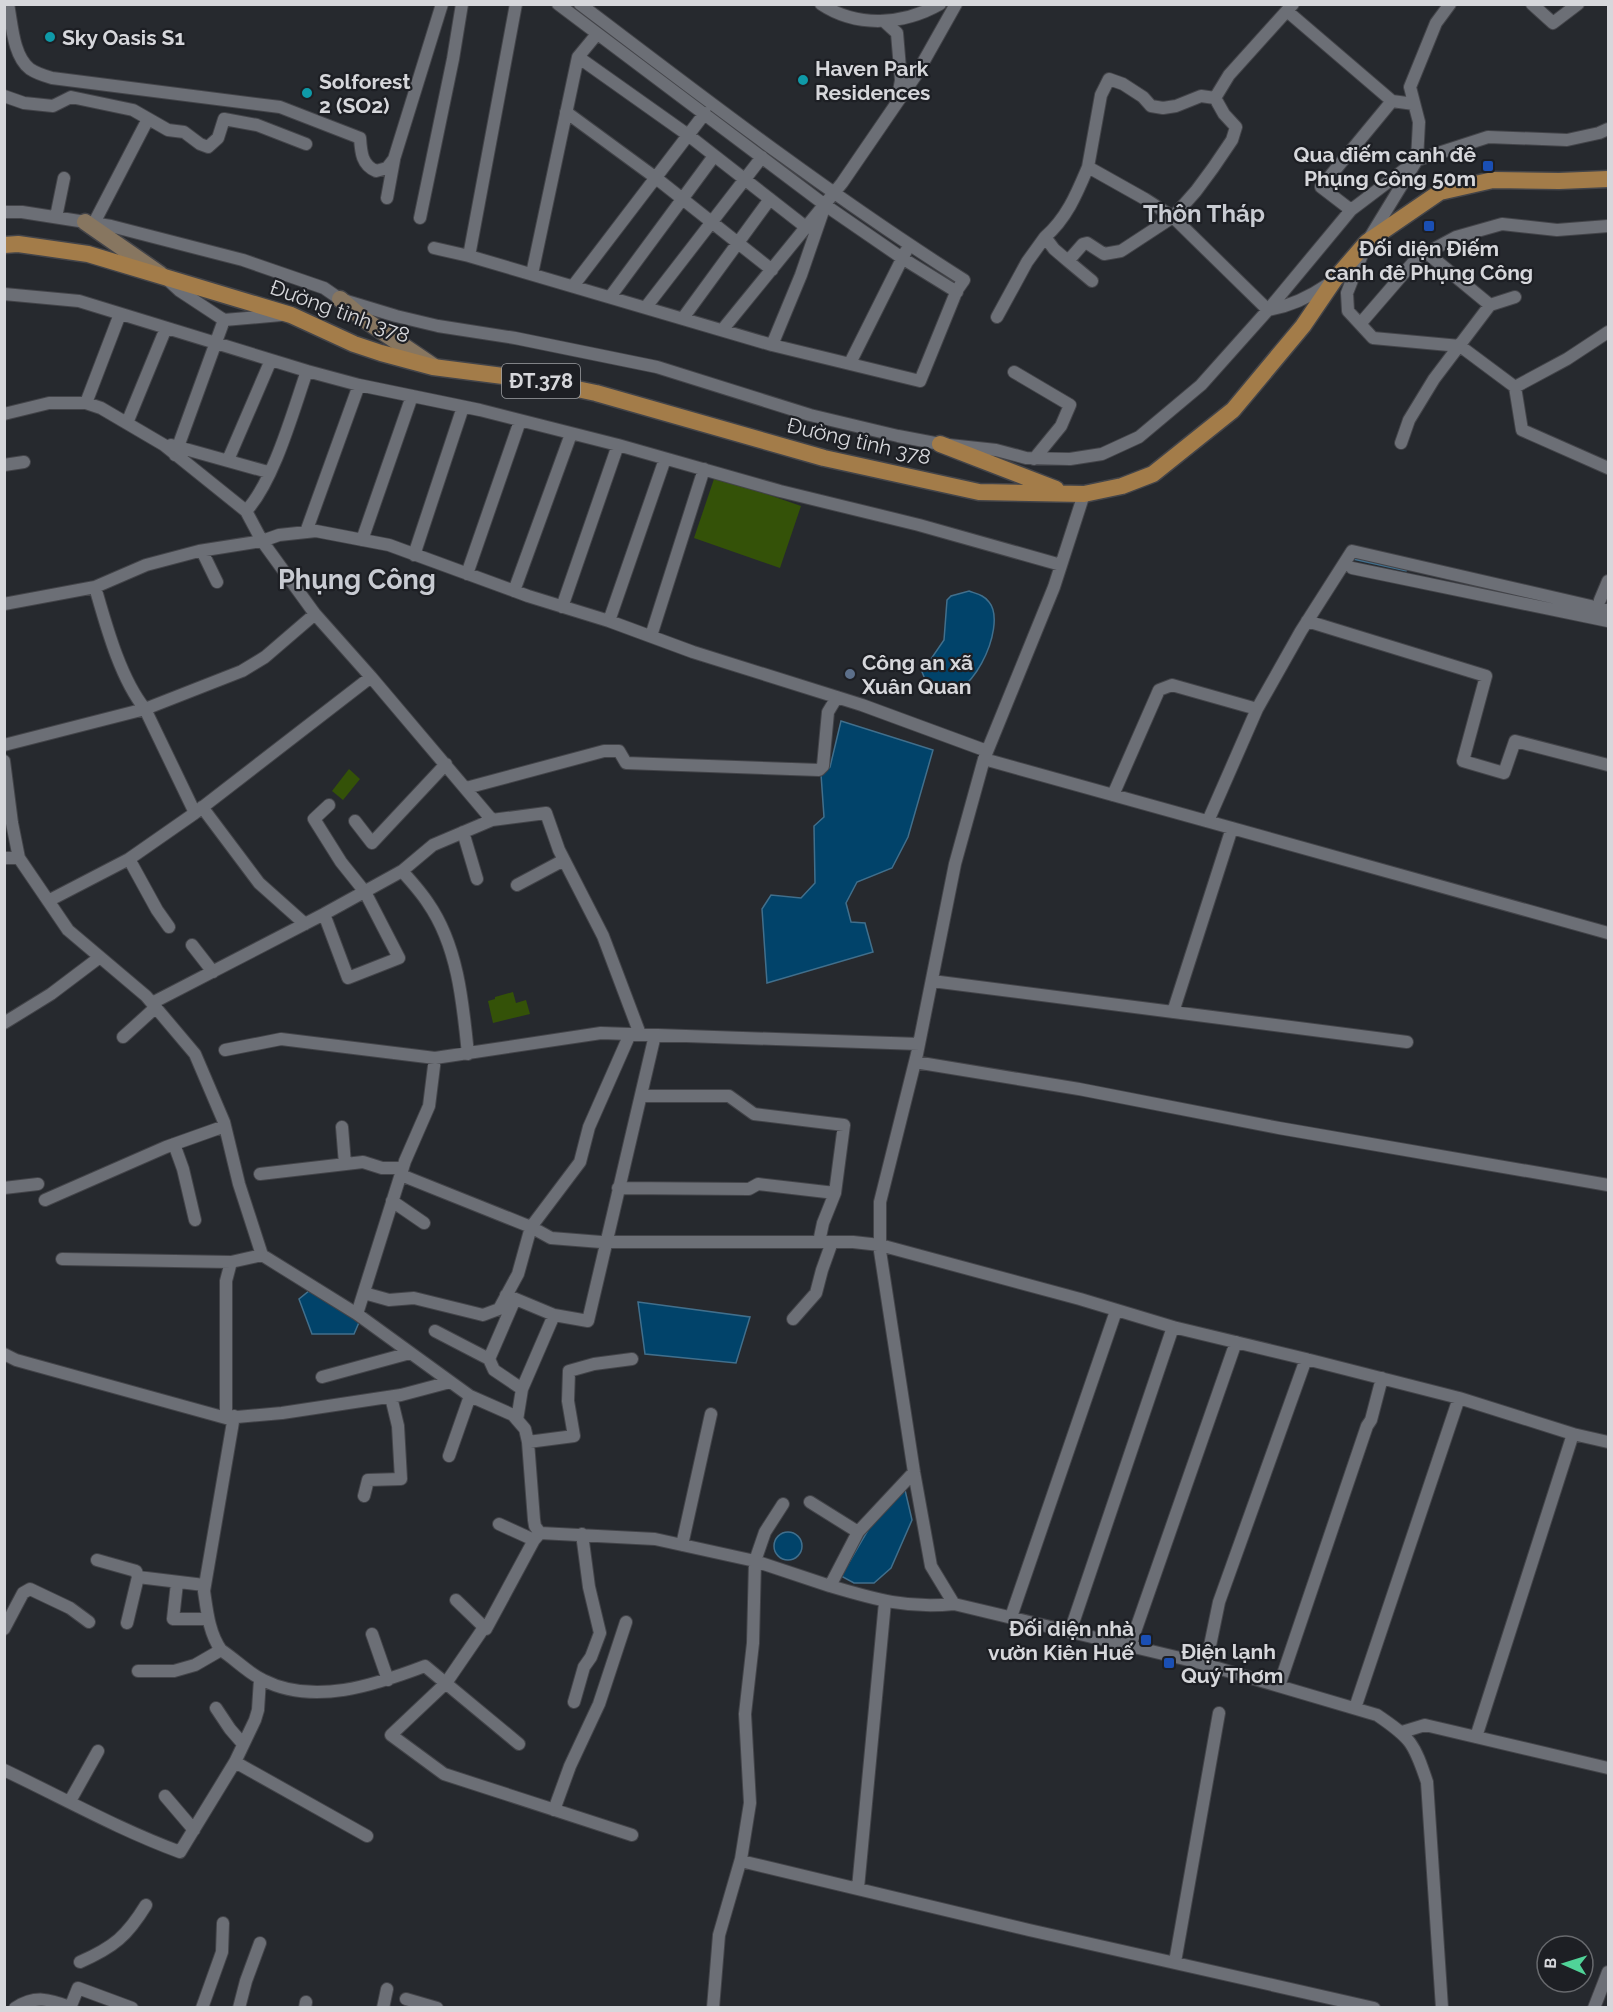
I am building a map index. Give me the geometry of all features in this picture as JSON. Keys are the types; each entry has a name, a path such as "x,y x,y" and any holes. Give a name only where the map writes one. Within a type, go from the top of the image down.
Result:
{"main road":[{"name":"Đường tỉnh 378","path":"4,245 18,244 88,254 291,315 354,344 381,353 433,367 534,380 596,393 825,458 979,492 1084,494 1122,486 1152,474 1233,410 1303,326 1335,279 1366,242 1440,192 1493,180 1608,179"},
{"path":"89,222 166,278"},
{"path":"340,299 365,320 433,367"},
{"path":"940,444 1067,493"}],"street":[{"path":"8,4 18,52 27,67 52,78 280,107 360,138 363,159 366,166 372,170 381,171 387,168 394,159"},
{"path":"387,198 394,159 442,4"},
{"path":"420,219 462,4"},
{"path":"469,256 516,4"},
{"path":"558,4 825,205 902,258 957,292"},
{"path":"434,248 532,274 772,345 920,381 963,280 834,193 580,4"},
{"path":"821,4 853,19 885,22 919,15 940,4"},
{"path":"723,329 834,193 922,65 956,4"},
{"path":"1450,4 1436,23 1410,87 1419,122 1417,160 1366,242 1347,293 1348,311 1373,338 1460,346 1515,387 1522,430 1608,468"},
{"path":"1532,4 1553,23 1578,4"},
{"path":"1215,98 1229,75 1290,8 1392,100 1414,104"},
{"path":"885,22 897,33 901,80 897,101"},
{"path":"532,274 578,57 597,34"},
{"path":"578,57 688,135 807,228"},
{"path":"997,317 1036,248 1058,226 1075,198 1088,167 1101,95 1109,79 1123,84 1143,97 1151,106 1163,108 1176,106 1201,96 1215,98"},
{"path":"4,96 24,103 54,106 71,97 133,110 168,130 184,132 208,147 218,138 224,119 257,125 306,144"},
{"path":"1068,261 1083,244 1087,243 1104,254 1121,251 1173,217 1197,191 1232,140 1236,127 1224,114 1215,98"},
{"path":"1351,210 1321,188 1392,100"},
{"path":"566,112 656,178 772,270"},
{"path":"573,286 705,113"},
{"path":"89,222 148,119"},
{"path":"4,212 22,212 111,226 243,260 324,288 340,299 438,326 515,338 657,367 810,415 940,444 996,450 1034,459 1070,459 1102,454 1139,437 1201,385 1268,310 1351,210 1417,160 1488,137 1567,140 1599,134 1608,129"},
{"path":"610,297 714,156"},
{"path":"646,307 762,157"},
{"path":"1088,167 1173,217 1268,310"},
{"path":"56,217 64,178"},
{"path":"683,318 770,199"},
{"path":"772,345 801,275 825,205"},
{"path":"1360,324 1417,258 1456,237 1502,224 1557,230 1608,226"},
{"path":"1045,237 1054,249 1092,281"},
{"path":"850,363 909,245"},
{"path":"1427,253 1490,305"},
{"path":"166,278 180,291 224,320 291,315"},
{"path":"1268,310 1287,307 1307,298 1335,279"},
{"path":"4,294 78,301 359,385 463,407 618,445 780,491 919,525 1061,565"},
{"path":"1401,443 1409,420 1428,390 1490,305 1515,297"},
{"path":"86,403 120,314"},
{"path":"177,450 218,342 224,320"},
{"path":"128,423 166,328"},
{"path":"1515,387 1567,359 1608,332"},
{"path":"228,460 271,360"},
{"path":"246,511 256,500 280,446 307,371"},
{"path":"1014,372 1070,405 1061,426 1034,459"},
{"path":"306,532 359,385"},
{"path":"362,540 412,396"},
{"path":"4,414 50,403 86,403 112,414 164,445 177,450 228,460 268,472"},
{"path":"414,555 463,407"},
{"path":"467,574 520,421"},
{"path":"514,591 571,434"},
{"path":"562,607 618,445"},
{"path":"177,450 246,511 262,541 315,614 492,820"},
{"path":"609,621 664,459"},
{"path":"4,465 24,462"},
{"path":"651,636 705,469"},
{"path":"954,1604 931,1566 914,1472 880,1245 880,1202 919,1044 955,864 985,755 1061,565 1084,494"},
{"path":"4,604 95,587 146,565 202,550 262,541 279,535 316,531 389,545 514,591 837,697 985,755 1113,795 1608,933"},
{"path":"202,550 217,582"},
{"path":"1208,821 1257,708 1307,621 1352,551 1604,605 1608,580"},
{"path":"1353,568 1608,621"},
{"path":"95,587 109,634 135,697 145,709 199,810 259,883 305,924"},
{"path":"4,745 145,709 242,671 265,657 315,614"},
{"path":"1307,621 1486,676 1463,761 1504,773 1515,741 1608,765"},
{"path":"48,901 129,859 199,810 371,677"},
{"path":"1113,795 1159,690 1172,685 1257,708"},
{"path":"466,788 604,751 619,751 627,763 819,770 823,766 828,712 837,697"},
{"path":"4,761 19,858 68,930 154,1005 195,1054 225,1126 239,1184 262,1255 357,1314 470,1396 513,1414 525,1429 537,1537 486,1629 483,1629 446,1683 391,1735 444,1774 632,1835"},
{"path":"355,821 372,843 446,764"},
{"path":"324,914 348,978 399,958 364,892 341,862 314,819 329,805"},
{"path":"123,1037 154,1005 402,871 433,845 492,820 546,813 564,860 603,936 635,1034 590,1126 580,1162 531,1227 511,1297 489,1359"},
{"path":"1173,1012 1232,828"},
{"path":"463,832 477,879"},
{"path":"4,858 19,858"},
{"path":"129,859 169,927"},
{"path":"517,885 564,860"},
{"path":"402,871 429,903 449,948 462,998 468,1054"},
{"path":"192,945 213,972"},
{"path":"4,1023 51,994 100,957"},
{"path":"932,981 1407,1042"},
{"path":"225,1050 281,1039 435,1058 601,1033 919,1044"},
{"path":"511,1297 554,1315 588,1321 655,1035"},
{"path":"357,1314 402,1172 429,1106 435,1058"},
{"path":"915,1062 1079,1089 1279,1128 1608,1185"},
{"path":"641,1096 729,1096 754,1114 844,1125 835,1193 823,1223 825,1242 822,1270 816,1293 794,1319"},
{"path":"45,1200 174,1144 225,1126"},
{"path":"342,1127 345,1164"},
{"path":"174,1144 183,1169 195,1220"},
{"path":"260,1174 363,1162 402,1172 531,1227 551,1238 606,1242 825,1242 880,1245 1080,1299 1173,1327 1459,1398 1573,1434 1608,1442"},
{"path":"4,1188 38,1184"},
{"path":"618,1188 749,1189 758,1184 835,1193"},
{"path":"392,1201 424,1222"},
{"path":"62,1260 231,1262 262,1255"},
{"path":"231,1262 226,1281 230,1417 204,1585 208,1620 221,1650 260,1679 290,1689 327,1692 377,1684 425,1666 519,1744"},
{"path":"364,1293 389,1300 414,1298 483,1315 499,1309 511,1297"},
{"path":"1011,1617 1116,1311"},
{"path":"517,1420 522,1389 554,1315"},
{"path":"1070,1632 1173,1327"},
{"path":"435,1331 489,1359 494,1370 522,1389"},
{"path":"1130,1646 1236,1342"},
{"path":"322,1377 410,1353"},
{"path":"4,1354 16,1360 230,1417 282,1413 391,1397 450,1382"},
{"path":"528,1442 574,1436 568,1401 569,1371 594,1364 632,1359"},
{"path":"1206,1665 1219,1602 1306,1359"},
{"path":"1279,1686 1367,1426 1371,1420 1382,1378"},
{"path":"449,1456 470,1396"},
{"path":"364,1496 368,1480 400,1479 398,1426 391,1397"},
{"path":"1355,1708 1459,1398"},
{"path":"682,1545 711,1414"},
{"path":"1476,1737 1573,1434"},
{"path":"830,1586 858,1532 914,1472"},
{"path":"810,1502 858,1532"},
{"path":"713,2007 719,1935 741,1861 750,1803 745,1714 753,1643 755,1561 765,1532 783,1504"},
{"path":"499,1524 537,1537 582,1534 655,1539 755,1561 885,1602 933,1606 954,1604 1206,1665 1377,1715 1402,1732 1416,1750 1427,1782 1442,2007"},
{"path":"574,1702 584,1667 591,1657 600,1633 589,1587 582,1534"},
{"path":"97,1560 136,1571 138,1577 127,1623"},
{"path":"138,1577 204,1585"},
{"path":"177,1583 173,1619 208,1620"},
{"path":"4,1629 23,1593 30,1589 70,1608 88,1622"},
{"path":"456,1600 486,1629"},
{"path":"858,1888 885,1602"},
{"path":"554,1810 570,1766 599,1704 626,1622"},
{"path":"372,1634 388,1680"},
{"path":"138,1671 174,1671 195,1665 221,1650"},
{"path":"4,1770 137,1836 180,1852 235,1762 258,1710 260,1679"},
{"path":"216,1708 243,1744"},
{"path":"1175,1962 1218,1713"},
{"path":"1402,1732 1425,1725 1608,1768"},
{"path":"70,1801 98,1751"},
{"path":"235,1762 367,1836"},
{"path":"4,1778 33,1793"},
{"path":"165,1796 194,1830"},
{"path":"741,1861 1029,1930 1374,2007"},
{"path":"80,1962 121,1939 132,1928 146,1905"},
{"path":"201,2007 222,1952 223,1923"},
{"path":"239,2007 260,1943"},
{"path":"1594,2007 1608,1972"},
{"path":"15,2007 32,1999 60,2003 70,2007 78,1988 132,2007"},
{"path":"383,2007 387,1989"},
{"path":"406,1999 436,2007"}],"green space":[{"path":"715,476 801,506 780,568 694,538"},
{"path":"349,769 360,779 343,800 332,791"},
{"path":"513,992 516,1003 526,1000 530,1014 493,1023 488,1001"}],"water":[{"path":"969,591 987,600 994,614 994,629 989,646 982,663 960,689 947,694 935,691 922,672 944,640 947,600 951,596"},
{"path":"841,721 933,750 908,837 892,868 857,882 846,903 851,922 865,923 873,952 767,983 762,909 771,895 801,898 815,883 814,826 824,817 821,774 830,767"},
{"path":"309,1291 360,1320 354,1334 312,1334 299,1299"},
{"path":"638,1302 750,1317 736,1363 645,1354"},
{"path":"905,1490 912,1520 891,1568 874,1583 854,1583 841,1576 871,1525"},
{"path":"788,1532 798,1536 802,1546 798,1556 788,1560 778,1556 774,1546 778,1536"}],"waterway":[{"path":"1352,558 1406,570"}],"place":[{"name":"Sky Oasis S1","path":"50,37"},
{"name":"Haven Park Residences","path":"803,80"},
{"name":"Solforest 2 (SO2)","path":"307,93"},
{"name":"Qua điếm canh đê Phụng Công 50m","path":"1488,166"},
{"name":"Đối diện Điếm canh đê Phụng Công","path":"1429,226"},
{"name":"Công an xã Xuân Quan","path":"850,674"},
{"name":"Đối diện nhà vườn Kiên Huế","path":"1146,1640"},
{"name":"Điện lạnh Quý Thơm","path":"1169,1663"}],"district":[{"name":"Thôn Tháp","path":"1204,213"},
{"name":"Phụng Công","path":"357,579"}]}
